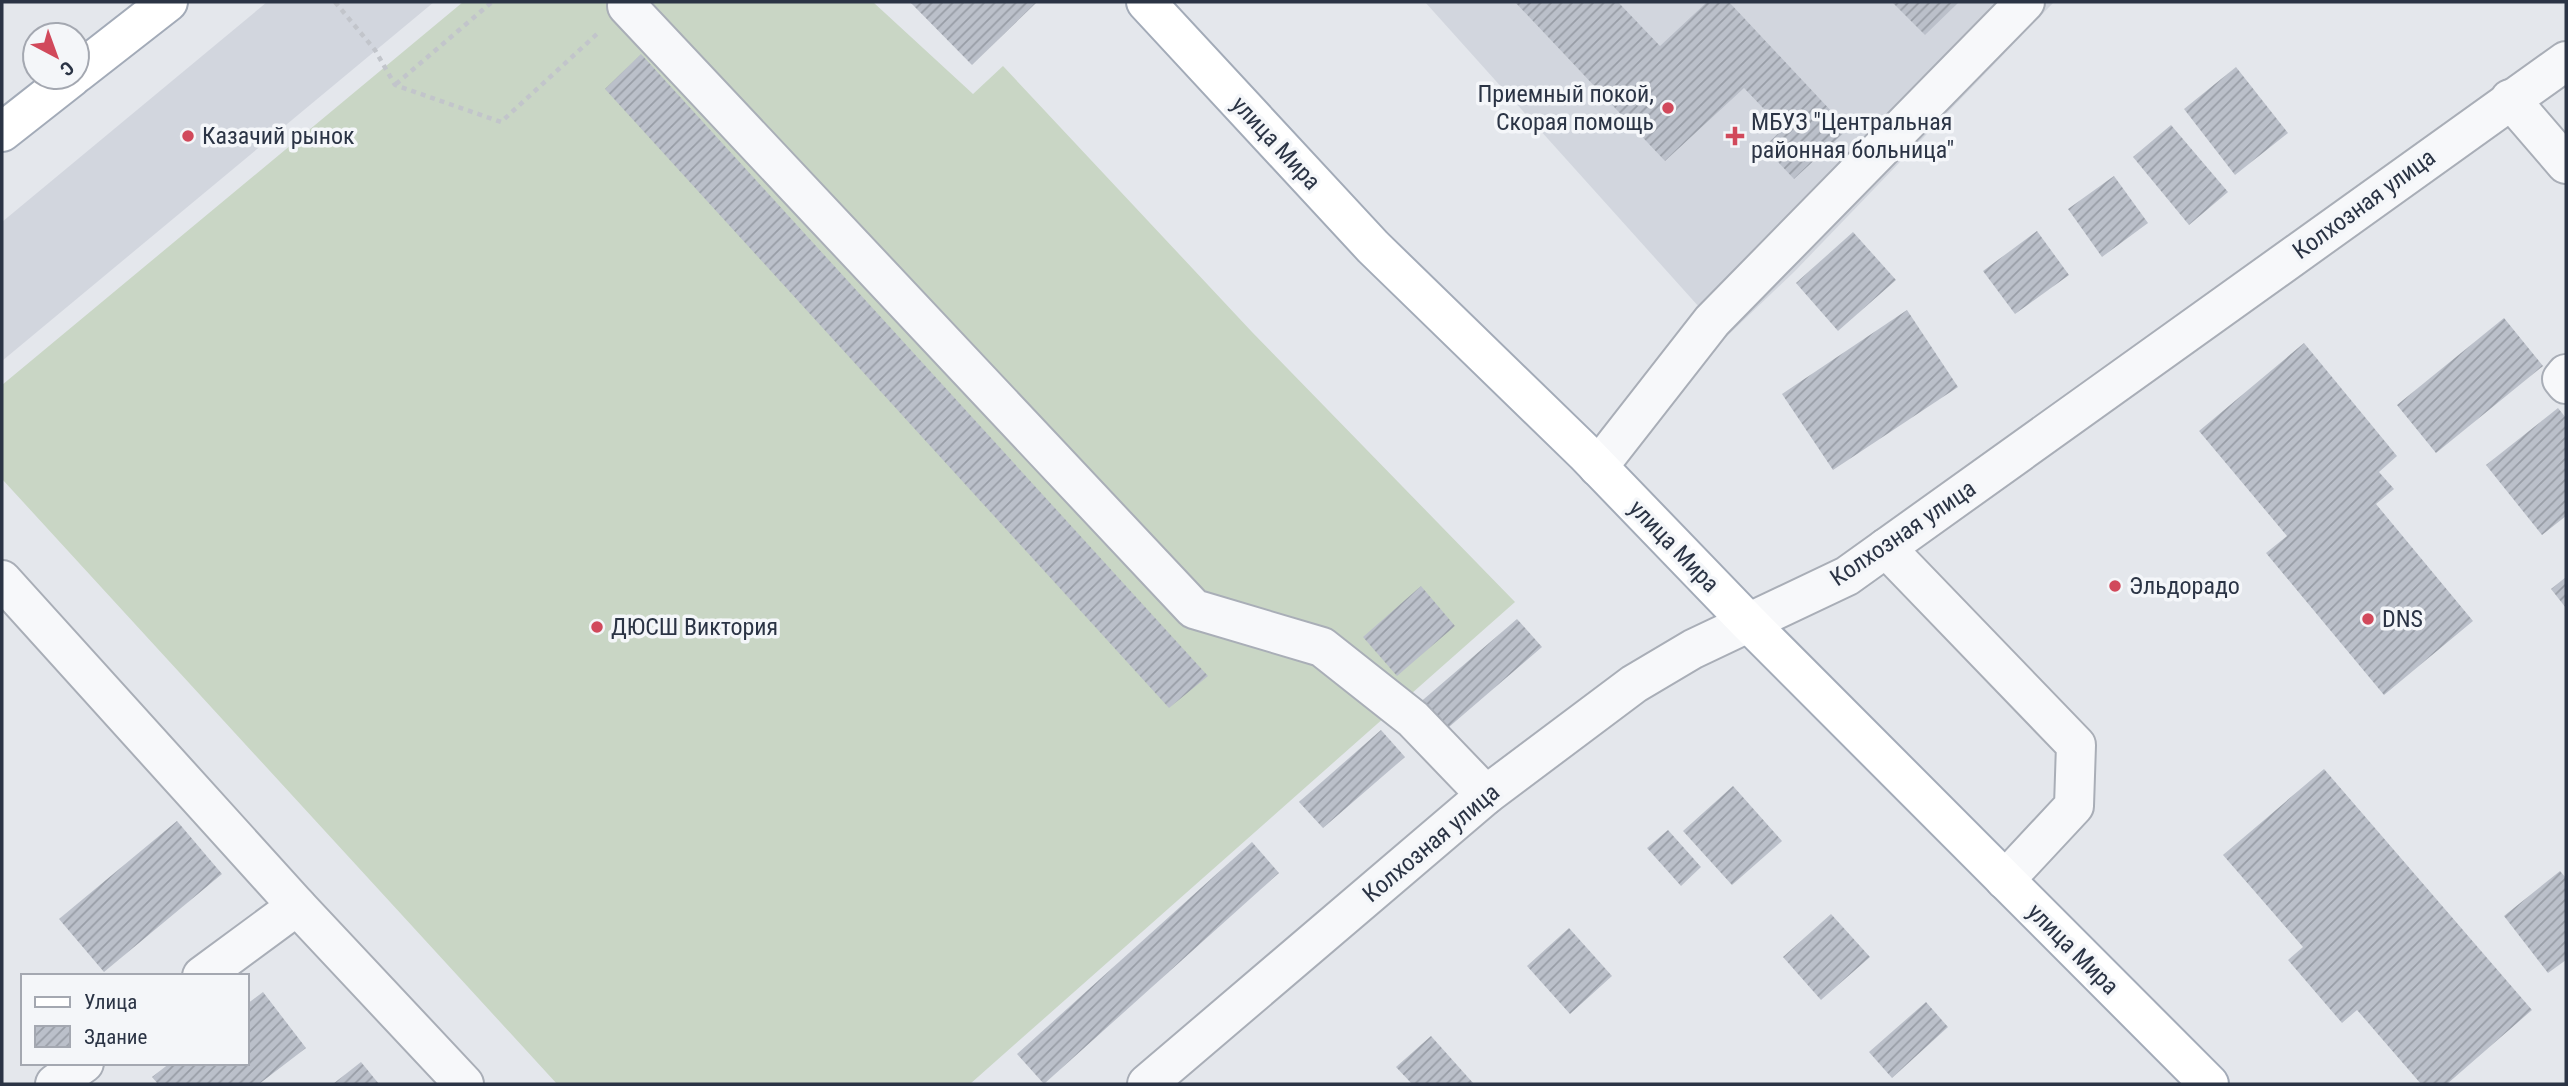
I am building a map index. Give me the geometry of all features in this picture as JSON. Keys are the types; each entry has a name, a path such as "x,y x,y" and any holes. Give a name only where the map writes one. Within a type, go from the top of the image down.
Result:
{"main road":[{"path":"91,62 168,2"},
{"name":"улица Мира","path":"1146,2 1373,247 1598,467 1748,622 2209,1084"},
{"path":"2,132 54,91"}],"street":[{"path":"1598,467 1712,321 2025,2"},
{"path":"627,6 1194,609 1322,647 1413,719 1486,795"},
{"name":"Колхозная улица","path":"1147,1084 1486,795 1634,684 1693,649 1847,576 2566,61"},
{"path":"2510,99 2566,164"},
{"path":"2566,374 2562,379 2566,384"},
{"path":"1886,548 2077,745 2074,806 2005,880"},
{"path":"2,580 297,906 464,1084"},
{"path":"205,974 297,906"},
{"path":"55,1084 81,1065"}],"path":[{"path":"335,2 375,50 395,85 501,122 627,6"},
{"path":"395,85 492,2"}],"shaded area":[{"name":"Казачий рынок","path":"267,2 434,2 2,361 2,222"},
{"name":"МБУЗ \"Центральная районная больница\"","path":"1425,2 2054,2 1795,271 1726,337"}],"green space":[{"path":"463,2 873,2 973,94 1003,66 1252,332 1515,602 970,1084 557,1084 2,479 2,385"}],"building":[{"path":"910,2 1037,2 972,65"},
{"name":"Приемный покой, Скорая помощь","path":"1515,2 1618,2 1660,46 1707,2 1729,2 1848,129 1794,179 1764,147 1783,129 1744,88 1665,161"},
{"path":"1892,2 1959,2 1925,35"},
{"path":"641,54 1208,676 1169,708 605,89"},
{"path":"2236,67 2288,133 2235,175 2184,109"},
{"path":"2171,125 2228,192 2189,225 2133,157"},
{"path":"2114,176 2148,223 2102,257 2068,209"},
{"path":"2037,231 2069,275 2015,314 1983,271"},
{"path":"1853,232 1896,280 1838,331 1796,283"},
{"path":"1907,310 1958,387 1833,470 1782,394"},
{"path":"2504,318 2543,366 2436,453 2397,405"},
{"path":"2304,343 2397,456 2379,472 2394,489 2376,504 2473,621 2384,695 2266,553 2287,536 2199,431"},
{"path":"2558,408 2566,418 2566,516 2542,535 2486,465"},
{"path":"2566,577 2566,608 2551,589"},
{"path":"1421,586 1455,626 1397,676 1363,637"},
{"path":"1517,619 1542,647 1442,733 1417,705"},
{"path":"1381,730 1405,757 1323,828 1299,802"},
{"path":"2324,769 2532,1010 2447,1084 2421,1084 2357,1010 2342,1023 2288,960 2303,947 2223,855"},
{"path":"1733,786 1782,841 1732,885 1683,831"},
{"path":"177,821 222,874 104,972 59,919"},
{"path":"1668,830 1701,867 1681,886 1647,848"},
{"path":"1252,842 1279,873 1044,1084 1017,1054"},
{"path":"2560,871 2566,878 2566,960 2548,973 2504,916"},
{"path":"1831,914 1870,957 1821,1000 1783,957"},
{"path":"1569,928 1612,976 1570,1014 1527,966"},
{"path":"263,992 306,1048 259,1084 158,1084 152,1077 167,1065 248,1065 248,1003"},
{"path":"1926,1002 1948,1027 1892,1078 1869,1052"},
{"path":"1431,1036 1474,1084 1412,1084 1396,1067"},
{"path":"361,1062 379,1084 333,1084"}],"place":[{"name":"Приемный покой, Скорая помощь","path":"1668,108"},
{"name":"Казачий рынок","path":"188,136"},
{"name":"МБУЗ \"Центральная районная больница\"","path":"1735,136"},
{"name":"Эльдорадо","path":"2115,586"},
{"name":"DNS","path":"2368,619"},
{"name":"ДЮСШ Виктория","path":"597,627"}]}
